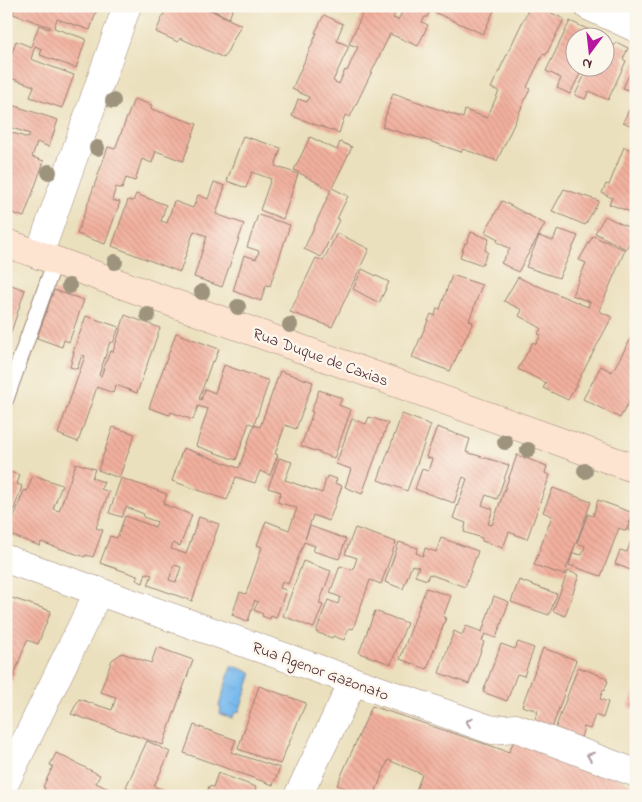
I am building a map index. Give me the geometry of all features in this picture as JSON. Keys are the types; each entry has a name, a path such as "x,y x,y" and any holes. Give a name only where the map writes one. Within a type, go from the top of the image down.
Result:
{"main road":[{"name":"Rua Duque de Caxias","path":"6,243 636,469"}],"street":[{"path":"47,258 126,6"},
{"path":"588,6 636,28"},
{"name":"Rua Agenor Gazonato","path":"6,559 492,730 516,728 636,774"},
{"path":"6,781 99,591"},
{"path":"298,796 353,682"}],"lane":[{"path":"6,399 47,258"}],"water":[{"path":"234,666 252,673 239,712 235,713 232,718 220,714 221,708 219,706 231,667"}],"building":[{"path":"16,6 98,6 90,30 57,19 54,28 86,39 76,68 40,55 42,49 35,46 31,59 74,75 62,108 30,97 34,86 11,78 10,81 6,80 6,51 12,53 16,41 31,47 39,25 49,29 50,27 13,14"},
{"path":"167,6 202,6 241,25 224,58 180,38 178,42 156,32"},
{"path":"205,6 234,6 229,18"},
{"path":"376,6 399,6 393,18 398,20 405,6 433,6 422,22 428,25 418,46 390,34 350,117 345,115 339,133 292,116 298,99 307,102 309,97 292,89 324,15 343,24 337,41 349,46 333,81 339,84 358,47 349,44 364,10 369,12 370,9 374,11"},
{"path":"437,6 496,6 483,34 434,12"},
{"path":"530,6 537,6 564,19 546,55 543,54 527,87 530,89 497,161 463,149 461,152 382,127 393,93 463,118 465,110 487,118 499,91 491,88"},
{"path":"570,21 585,28 567,28"},
{"path":"564,34 564,78 578,78 570,94 557,88 561,78 546,71"},
{"path":"616,42 628,48 623,59 626,61 608,100 589,91 585,99 575,95 583,78 614,78 614,46"},
{"path":"636,60 636,93 623,88"},
{"path":"134,99 152,105 151,109 197,124 183,161 156,151 152,163 142,159 135,181 126,178 122,189 116,187 112,200 120,202 105,244 77,234 108,147 115,149"},
{"path":"6,103 58,120 49,147 37,142 32,157 44,161 24,217 6,211 6,132 28,138 30,134 6,126"},
{"path":"631,106 636,108 636,128 623,122"},
{"path":"243,136 281,148 275,166 298,174 283,219 260,210 271,179 252,172 246,188 227,181"},
{"path":"310,137 337,150 340,142 352,147 332,188 348,196 321,257 304,249 331,190 294,170"},
{"path":"624,147 636,152 636,214 609,204 612,198 602,193 606,184 609,185"},
{"path":"214,182 225,186 216,214 244,224 222,287 194,277 207,236 194,231 180,272 112,246 128,200 133,201 136,194 166,205 161,221 167,223 174,201 193,208 198,195 208,199"},
{"path":"564,189 599,201 585,225 552,211"},
{"path":"502,201 545,224 518,272 501,263 510,249 497,242 498,239 485,232"},
{"path":"258,215 290,225 270,286 266,285 261,301 233,291 244,255 256,259 259,251 247,247"},
{"path":"605,216 636,231 626,249 595,233"},
{"path":"558,229 578,236 559,278 526,267 539,236 553,241"},
{"path":"471,232 489,239 485,250 488,252 482,265 460,257"},
{"path":"337,233 369,249 332,327 290,312 316,258 323,261"},
{"path":"593,236 625,250 599,311 612,317 568,400 543,388 546,383 518,369 533,342 536,344 541,335 538,334 541,328 519,316 522,310 504,301 518,277 588,307 590,302 572,295 586,263 579,260"},
{"path":"362,269 389,282 379,303 353,289"},
{"path":"452,275 482,285 469,321 473,322 450,371 412,357 431,314 435,316 437,308 440,309"},
{"path":"6,283 25,290 7,344 6,344"},
{"path":"54,290 84,300 69,342 64,340 62,347 37,338"},
{"path":"125,315 160,328 137,393 116,385 113,393 97,387 78,442 58,434 85,356 82,355 77,369 70,367 73,352 86,316 119,327 113,343 110,342 99,375 101,376 110,351 113,352"},
{"path":"176,333 219,349 214,362 212,361 199,399 201,400 205,389 215,393 224,365 269,381 254,425 249,423 236,460 196,446 208,409 198,406 193,420 171,412 170,415 149,408"},
{"path":"633,335 636,336 636,389 620,418 583,399 601,366 612,372"},
{"path":"280,371 313,382 296,429 285,425 275,454 278,455 270,475 260,471 255,483 236,477 227,500 172,481 183,448 239,468 254,425 260,427"},
{"path":"319,390 342,398 339,405 351,410 334,458 301,446"},
{"path":"636,395 636,421 631,420 634,411 630,410"},
{"path":"402,414 431,425 407,491 378,480"},
{"path":"369,417 388,423 362,494 345,487 351,469 336,464 352,419 366,424"},
{"path":"113,427 135,434 119,478 98,470"},
{"path":"437,427 470,439 466,452 509,465 497,499 486,495 482,505 493,509 488,524 492,525 517,455 547,466 545,473 550,475 527,539 509,532 503,548 464,532 466,523 453,518 467,479 463,477 454,503 415,489 422,469 428,471 432,459 426,457"},
{"path":"279,458 292,462 285,480 322,493 327,476 337,479 335,483 342,486 329,521 313,515 305,539 310,526 346,539 339,559 313,551 315,546 304,542 288,584 282,582 280,588 286,590 276,618 271,616 270,619 254,610 258,602 255,600 248,621 232,615 240,592 246,594 262,547 257,545 266,521 289,530 297,508 277,502 281,492 268,488"},
{"path":"76,463 95,469 92,478 104,482 101,489 109,492 96,528 103,530 93,557 86,555 85,557 41,542 40,546 8,534 24,490 27,491 33,475 62,485 53,509 59,511"},
{"path":"6,471 20,475 17,484 22,486 7,531"},
{"path":"121,478 167,494 163,504 192,515 180,546 173,543 171,549 186,554 199,517 219,524 192,601 148,585 152,575 146,573 143,583 136,580 138,576 100,563 110,536 117,538 125,516 155,527 157,522 143,517 144,514 126,507 122,517 109,513","holes":["174,565 181,567 176,582 169,580"]},
{"path":"553,488 591,502 564,575 534,565 552,516 543,512"},
{"path":"598,500 633,513 626,531 619,528 601,576 569,565 573,553 582,555 585,546 577,543 588,514 593,516"},
{"path":"636,509 636,572 615,564 620,550 627,552 634,533 628,530"},
{"path":"355,528 396,542 381,584 370,580 353,629 349,628 344,640 316,632 328,600 338,604 340,597 330,593 340,566 353,570 357,558 345,554"},
{"path":"441,538 478,551 465,587 429,574 427,580 415,576 419,567 412,565 403,589 385,582 399,542 418,548 416,553 423,556 425,548 436,552"},
{"path":"303,561 331,571 319,604 323,605 314,628 283,616"},
{"path":"568,571 579,575 565,616 553,611"},
{"path":"519,580 557,594 549,615 511,602"},
{"path":"426,588 451,596 443,617 446,618 427,669 400,659"},
{"path":"6,596 51,611 38,644 27,640 12,681 6,679"},
{"path":"494,596 509,602 496,638 485,634 469,684 439,673 454,631 462,635 466,626 482,632"},
{"path":"375,611 407,623 391,664 359,653"},
{"path":"518,642 534,648 524,676 517,674 507,701 483,692 501,644 515,649"},
{"path":"157,647 193,660 163,745 71,714 79,699 112,710 116,697 100,692 112,660 122,653 151,663"},
{"path":"543,648 576,660 551,731 533,724 538,711 522,706"},
{"path":"578,667 607,678 606,680 608,681 600,699 608,702 603,718 595,715 590,729 584,727 580,741 554,732"},
{"path":"259,686 306,703 280,764 238,749"},
{"path":"636,688 636,710 628,707"},
{"path":"372,706 509,752 517,734 636,786 632,796 414,796 422,774 388,760 374,796 365,796 337,785"},
{"path":"194,725 236,740 231,752 280,768 273,785 184,753"},
{"path":"147,741 170,752 154,786 168,793 166,796 132,796 134,791 126,787"},
{"path":"56,753 100,775 96,783 123,796 48,796 43,793 45,788 43,787 53,766 50,765"},
{"path":"218,773 256,787 254,796 206,796 209,786 213,787"}]}
